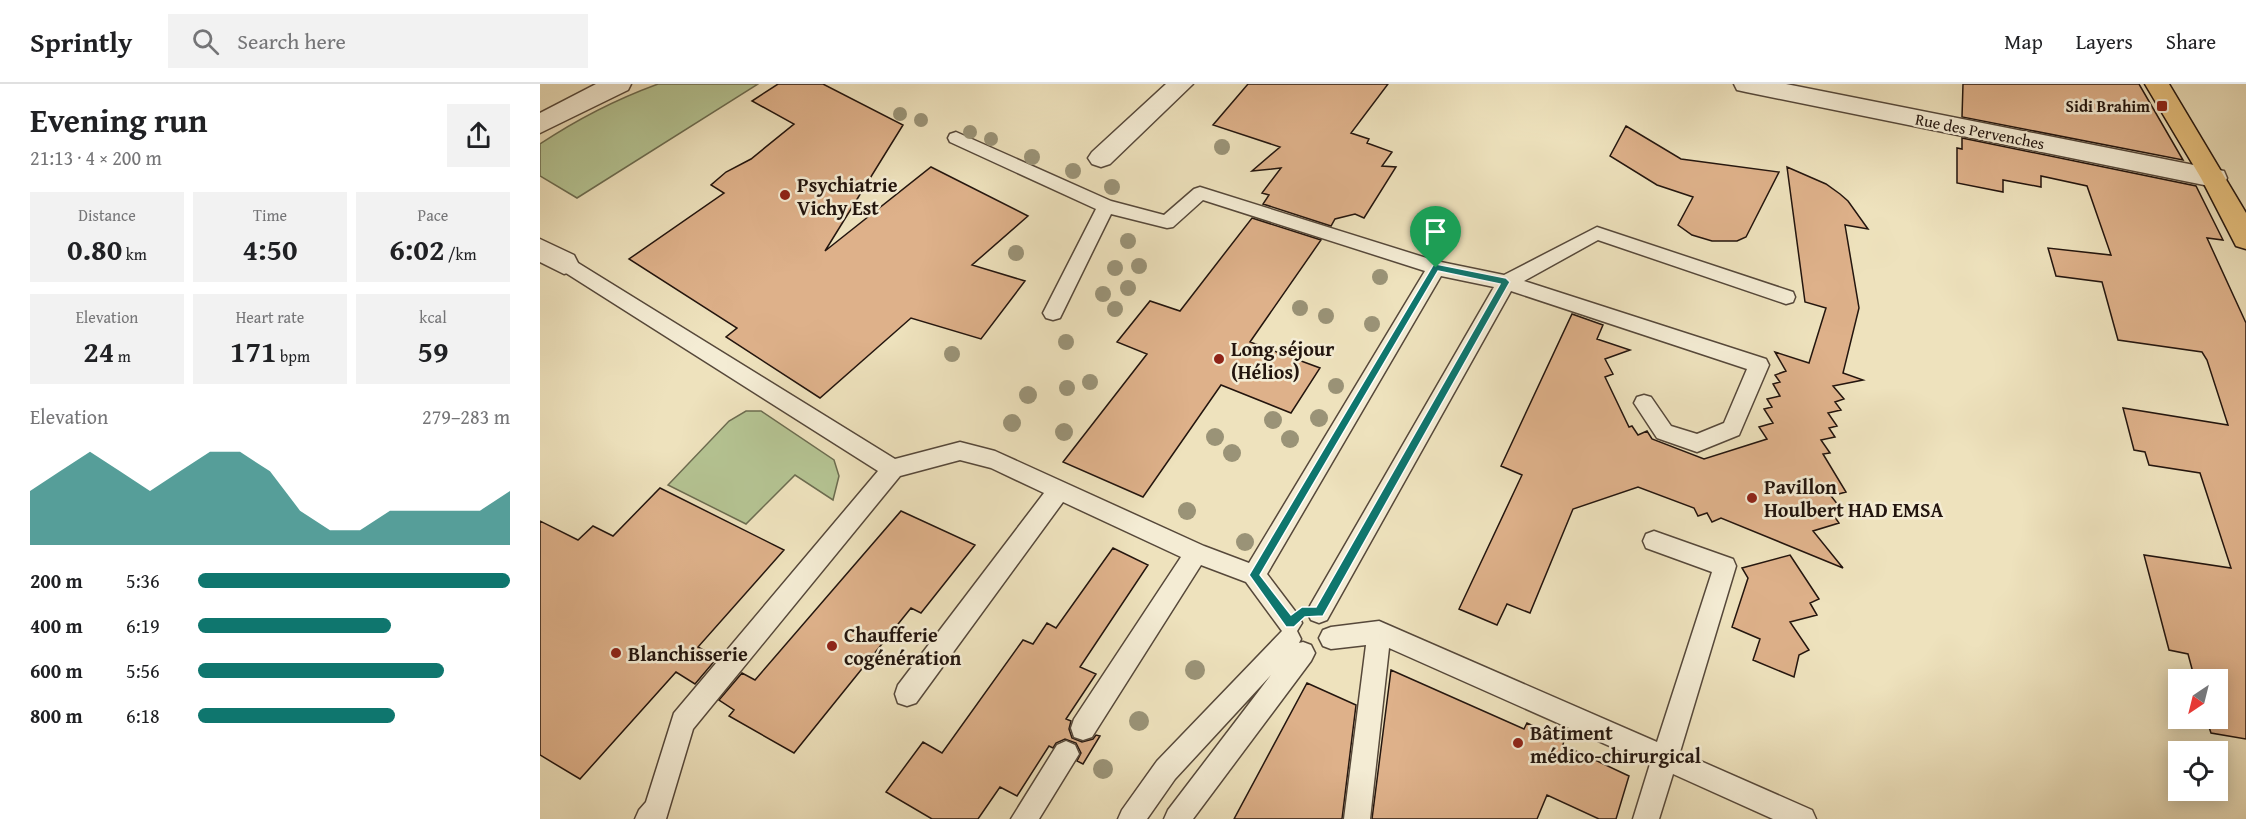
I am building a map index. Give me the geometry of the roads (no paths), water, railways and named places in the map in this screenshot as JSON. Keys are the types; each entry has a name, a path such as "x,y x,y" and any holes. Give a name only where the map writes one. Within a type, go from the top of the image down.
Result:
{"main road":[{"path":"2157,84 2214,178 2246,240"}],"street":[{"path":"540,124 597,93 619,84"},
{"path":"1101,158 1181,84"},
{"name":"Rue des Pervenches","path":"1746,84 2214,178"}],"lane":[{"path":"956,138 1106,206 1167,222 1200,193 1436,268 1506,282 1759,365 1732,429 1697,443 1664,432 1644,403"},
{"path":"1053,313 1106,206"},
{"path":"1319,612 1506,282 1597,233 1786,297"},
{"path":"552,256 893,469"},
{"path":"1254,575 1436,268"},
{"path":"659,816 682,722 893,469 960,451 994,460 1196,553 1254,575 1294,638 1320,651 1331,638 1379,632 1803,819"},
{"path":"907,694 1059,490"},
{"path":"1646,819 1725,566 1654,541"},
{"path":"1083,728 1196,553"},
{"path":"1177,819 1197,793 1294,638 1302,612 1319,612 1330,622 1331,638"},
{"path":"1357,819 1379,632"},
{"path":"1131,819 1166,770 1294,638"},
{"path":"1024,819 1066,754"},
{"path":"1196,819 1197,793"}],"place":[{"name":"Sidi Brahim","path":"2162,106"},
{"name":"Psychiatrie Vichy Est","path":"785,195"},
{"name":"Long séjour (Hélios)","path":"1219,359"},
{"name":"Pavillon Houlbert HAD EMSA","path":"1752,498"},
{"name":"Chaufferie cogénération","path":"832,646"},
{"name":"Blanchisserie","path":"616,653"},
{"name":"Bâtiment médico-chirurgical","path":"1518,743"}]}
